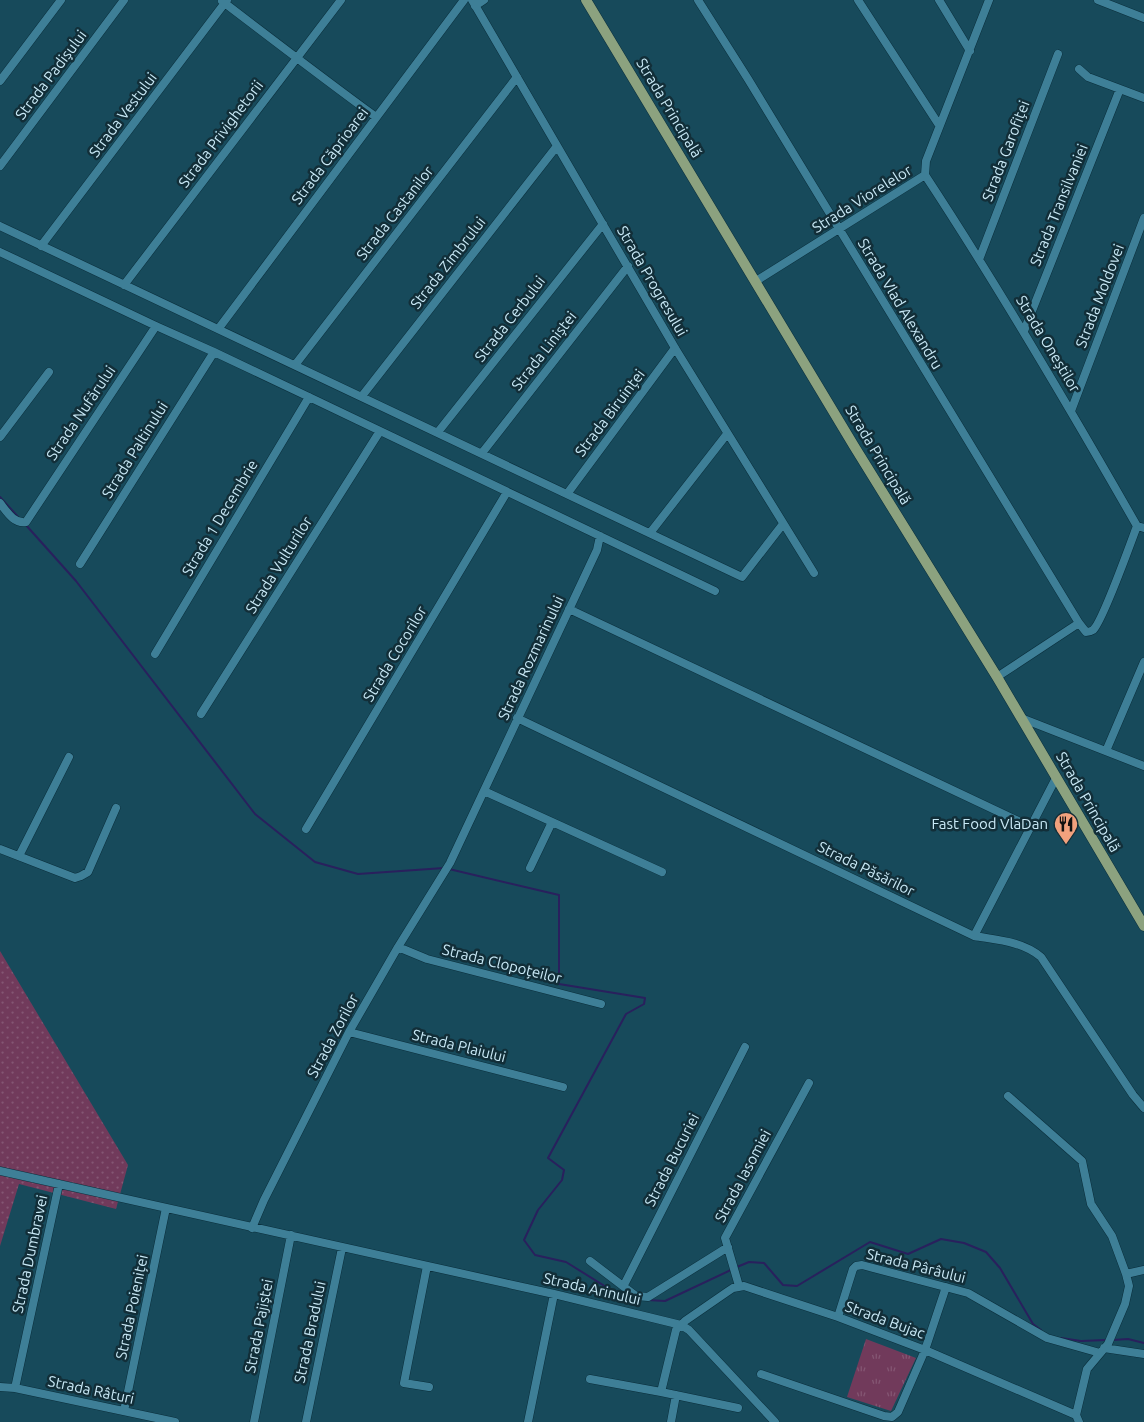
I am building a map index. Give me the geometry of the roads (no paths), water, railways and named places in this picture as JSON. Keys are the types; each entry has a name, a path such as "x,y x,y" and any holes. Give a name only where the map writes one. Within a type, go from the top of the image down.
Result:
{"main road":[{"name":"Strada Principală","path":"586,0 854,446 997,677 1144,926"}],"street":[{"path":"0,81 60,0"},
{"name":"Strada Padișului","path":"0,166 124,0"},
{"name":"Strada Privighetorii","path":"124,285 341,0"},
{"name":"Strada Căprioarei","path":"219,328 464,0"},
{"path":"473,3 484,0"},
{"name":"Strada Vlad Alexandru","path":"698,0 748,79 1078,623"},
{"path":"858,0 939,125"},
{"path":"939,0 970,50"},
{"name":"Strada Viorelelor","path":"756,281 925,175 926,161 939,125 989,0"},
{"path":"1098,0 1144,18"},
{"path":"224,1 296,59 376,117"},
{"name":"Strada Vestului","path":"42,246 224,1"},
{"name":"Strada Progresului","path":"473,3 675,348 814,573"},
{"name":"Strada Garofiței","path":"980,257 1058,54"},
{"path":"1079,69 1088,77 1144,98"},
{"name":"Strada Castanilor","path":"295,365 516,77"},
{"name":"Strada Transilvaniei","path":"1024,332 1120,89"},
{"name":"Strada Zimbrului","path":"362,396 557,146"},
{"name":"Strada Oneștilor","path":"925,175 980,257 1141,527"},
{"name":"Strada Moldovei","path":"1072,411 1144,218"},
{"name":"Strada Cerbului","path":"438,432 603,224"},
{"path":"0,226 742,577 783,524"},
{"path":"0,252 380,431 714,592"},
{"name":"Strada Liniștei","path":"482,453 628,266"},
{"name":"Strada Nufărului","path":"0,504 16,521 25,520 156,326"},
{"name":"Strada Biruinței","path":"567,494 675,348"},
{"name":"Strada Paltinului","path":"80,564 214,352"},
{"path":"0,437 49,372"},
{"name":"Strada 1 Decembrie","path":"155,654 308,397"},
{"name":"Strada Vulturilor","path":"202,714 380,431"},
{"path":"650,533 727,434"},
{"name":"Strada Cocorilor","path":"306,829 507,492"},
{"path":"997,677 1078,623 1086,632 1091,632 1094,629 1141,527"},
{"name":"Strada Rozmarinului","path":"450,863 568,609 598,550 600,536"},
{"path":"568,609 1030,827"},
{"path":"1106,750 1144,662"},
{"name":"Strada Păsărilor","path":"517,718 974,936 1015,943 1030,948 1041,957 1132,1095 1144,1108"},
{"path":"1021,718 1144,766"},
{"path":"19,856 69,757"},
{"path":"974,936 1056,778"},
{"path":"484,791 662,872"},
{"path":"0,849 75,878 88,872 116,808"},
{"path":"530,868 552,822"},
{"name":"Strada Zorilor","path":"252,1228 264,1200 349,1032 398,947 450,863"},
{"name":"Strada Clopoțeilor","path":"398,947 436,961 601,1004"},
{"name":"Strada Plaiului","path":"349,1032 563,1087"},
{"name":"Strada Bucuriei","path":"624,1285 745,1048"},
{"name":"Strada Iasomiei","path":"739,1286 725,1238 809,1083"},
{"path":"1008,1096 1082,1161 1091,1204 1112,1236 1129,1286 1112,1333 1104,1349 1087,1369 1078,1419"},
{"name":"Strada Arinului","path":"0,1171 554,1294 681,1325"},
{"name":"Strada Dumbravei","path":"14,1388 59,1184"},
{"name":"Strada Poieniței","path":"124,1411 166,1208"},
{"name":"Strada Pajiștei","path":"254,1422 291,1235"},
{"path":"590,1261 636,1296 648,1297 728,1247"},
{"name":"Strada Bradului","path":"306,1422 342,1248"},
{"path":"427,1266 404,1383 429,1387"},
{"name":"Strada Pârâului","path":"838,1317 853,1269 856,1266 867,1266 968,1293 1047,1338 1104,1349 1144,1354"},
{"path":"1126,1274 1144,1270"},
{"path":"661,1392 674,1334 681,1325 726,1292 739,1286"},
{"name":"Strada Bujac","path":"739,1286 838,1317 925,1350 1078,1419"},
{"path":"761,1374 884,1416 892,1417 898,1412 925,1350 946,1287"},
{"path":"528,1422 554,1294"},
{"path":"681,1325 689,1330 775,1422"},
{"path":"590,1379 738,1408"},
{"name":"Strada Râturi","path":"0,1387 14,1388 175,1422"},
{"path":"671,1422 676,1395"}],"waterway":[{"path":"0,497 20,519"},
{"path":"25,524 76,581 255,814 315,862 358,874 444,868"},
{"path":"449,869 559,895 559,984 645,998 644,1004 626,1014 548,1158 564,1170 562,1180 538,1210 524,1240 535,1255 566,1262 627,1300 642,1300"},
{"path":"737,1267 749,1262 764,1263 783,1285 797,1286 870,1242 908,1254 941,1239 964,1243 986,1252 1000,1268 1033,1324 1041,1330"},
{"path":"647,1300 665,1301 733,1269"},
{"path":"1061,1338 1081,1341 1106,1340"},
{"path":"1113,1340 1128,1339 1144,1343"}],"place":[{"name":"Fast Food VlaDan","path":"1066,845"}]}
